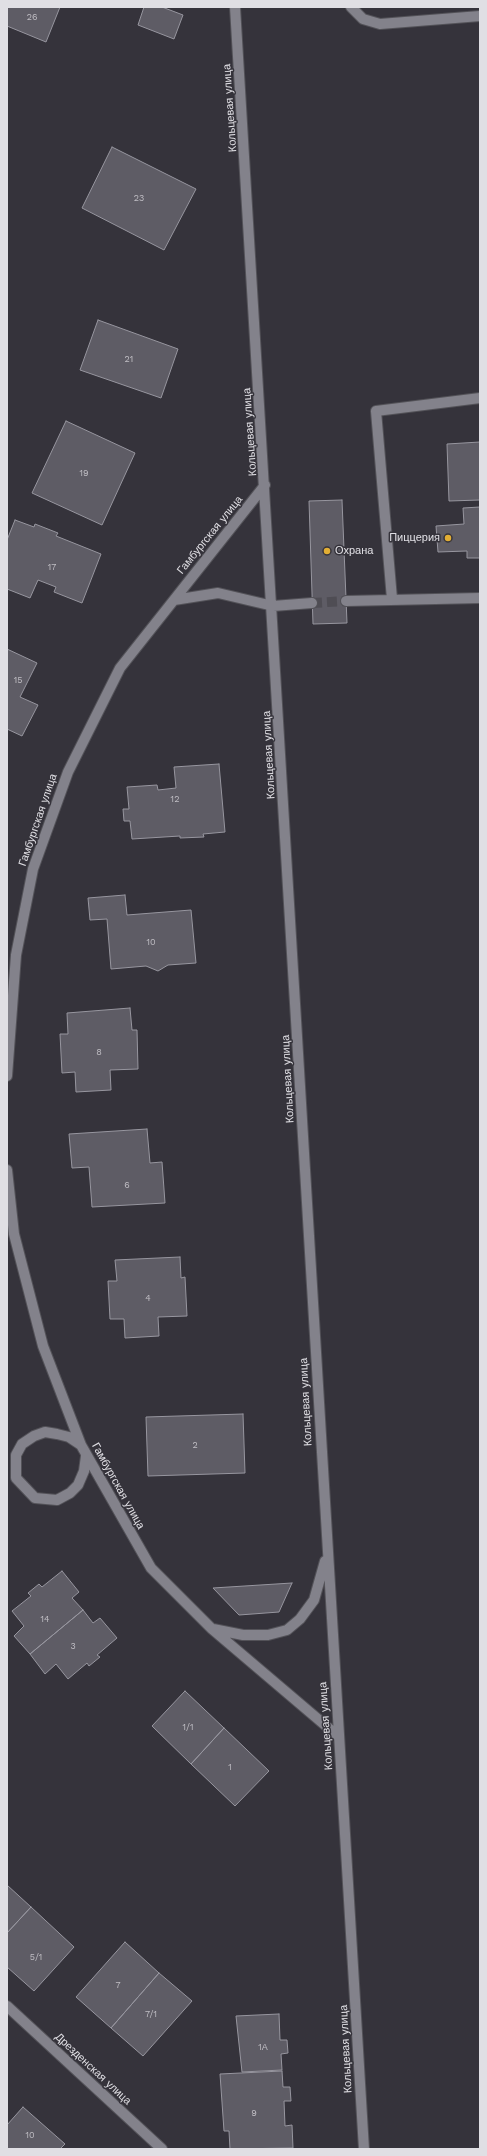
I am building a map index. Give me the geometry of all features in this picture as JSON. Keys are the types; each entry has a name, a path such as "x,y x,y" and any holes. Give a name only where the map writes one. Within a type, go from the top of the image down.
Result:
{"street":[{"name":"Кольцевая улица","path":"235,7 273,606 327,1554 364,2149"},
{"path":"350,7 363,19 380,24 480,16"},
{"path":"392,599 376,411 480,398"},
{"name":"Гамбургская улица","path":"7,1076 16,955 33,868 68,772 120,668 265,486"},
{"path":"174,600 218,593 273,606 312,603"},
{"path":"346,601 480,598"},
{"name":"Гамбургская улица","path":"7,1170 14,1234 43,1346 86,1456 151,1568 212,1629 339,1736"},
{"path":"81,1445 69,1437 58,1434 45,1432 34,1436 22,1444 16,1455 11,1479 35,1498 57,1500 70,1493 78,1485 84,1471 86,1456"},
{"path":"212,1629 243,1635 268,1636 287,1630 300,1619 314,1600 327,1554"},
{"name":"Дрезденская улица","path":"7,2006 162,2149"}],"building":[{"path":"7,7 60,7 46,42 7,26"},
{"path":"144,7 162,7 183,15 174,39 138,25"},
{"path":"112,147 196,189 164,250 82,208"},
{"path":"98,320 178,349 161,398 80,370"},
{"path":"66,421 135,453 102,525 32,493"},
{"path":"480,442 480,500 449,501 447,444"},
{"name":"Охрана","path":"342,500 347,623 313,624 309,501"},
{"path":"480,507 480,558 467,558 467,551 438,552 436,526 464,524 463,508"},
{"path":"15,520 34,527 35,524 58,533 56,536 101,554 82,603 54,592 56,587 38,580 30,598 7,589 7,540"},
{"path":"7,649 37,663 20,697 38,705 22,736 7,729"},
{"path":"219,764 225,832 203,834 204,837 180,838 180,836 132,839 130,821 124,821 123,809 129,809 127,787 157,785 158,790 176,788 174,767"},
{"path":"125,895 127,915 191,910 196,963 168,965 158,971 146,966 111,969 107,919 90,920 88,898"},
{"path":"130,1008 132,1030 137,1030 138,1069 110,1070 111,1090 76,1092 75,1072 62,1073 60,1034 68,1034 67,1013"},
{"path":"147,1129 150,1163 162,1162 165,1203 92,1207 89,1167 72,1168 69,1134"},
{"path":"180,1257 181,1278 185,1277 187,1316 158,1317 159,1336 125,1338 124,1319 110,1319 108,1281 117,1281 115,1260"},
{"path":"243,1414 245,1473 148,1476 146,1417"},
{"path":"62,1571 79,1592 72,1598 83,1610 30,1654 14,1636 24,1626 12,1611 31,1596 28,1593 39,1584 42,1587"},
{"path":"292,1583 279,1612 239,1615 213,1588"},
{"path":"83,1610 93,1623 100,1618 117,1638 97,1655 100,1657 89,1666 87,1663 68,1679 56,1664 45,1674 30,1654"},
{"path":"185,1691 224,1728 191,1764 152,1726"},
{"path":"224,1728 269,1771 235,1806 191,1764"},
{"path":"7,1885 31,1907 7,1933"},
{"path":"31,1907 74,1947 34,1991 7,1967 7,1933"},
{"path":"125,1942 159,1973 111,2028 76,1997"},
{"path":"159,1973 192,2001 143,2056 111,2028"},
{"path":"279,2014 280,2040 287,2040 288,2053 281,2054 282,2070 242,2072 236,2016"},
{"path":"282,2071 283,2087 290,2087 291,2101 284,2101 285,2126 292,2125 293,2148 230,2149 229,2131 224,2131 220,2074"},
{"path":"23,2107 65,2144 60,2149 7,2149 7,2125"}],"tunnel":[{"path":"312,603 346,601"}],"place":[{"name":"Пиццерия","path":"448,538"},
{"name":"Охрана","path":"327,551"}]}
